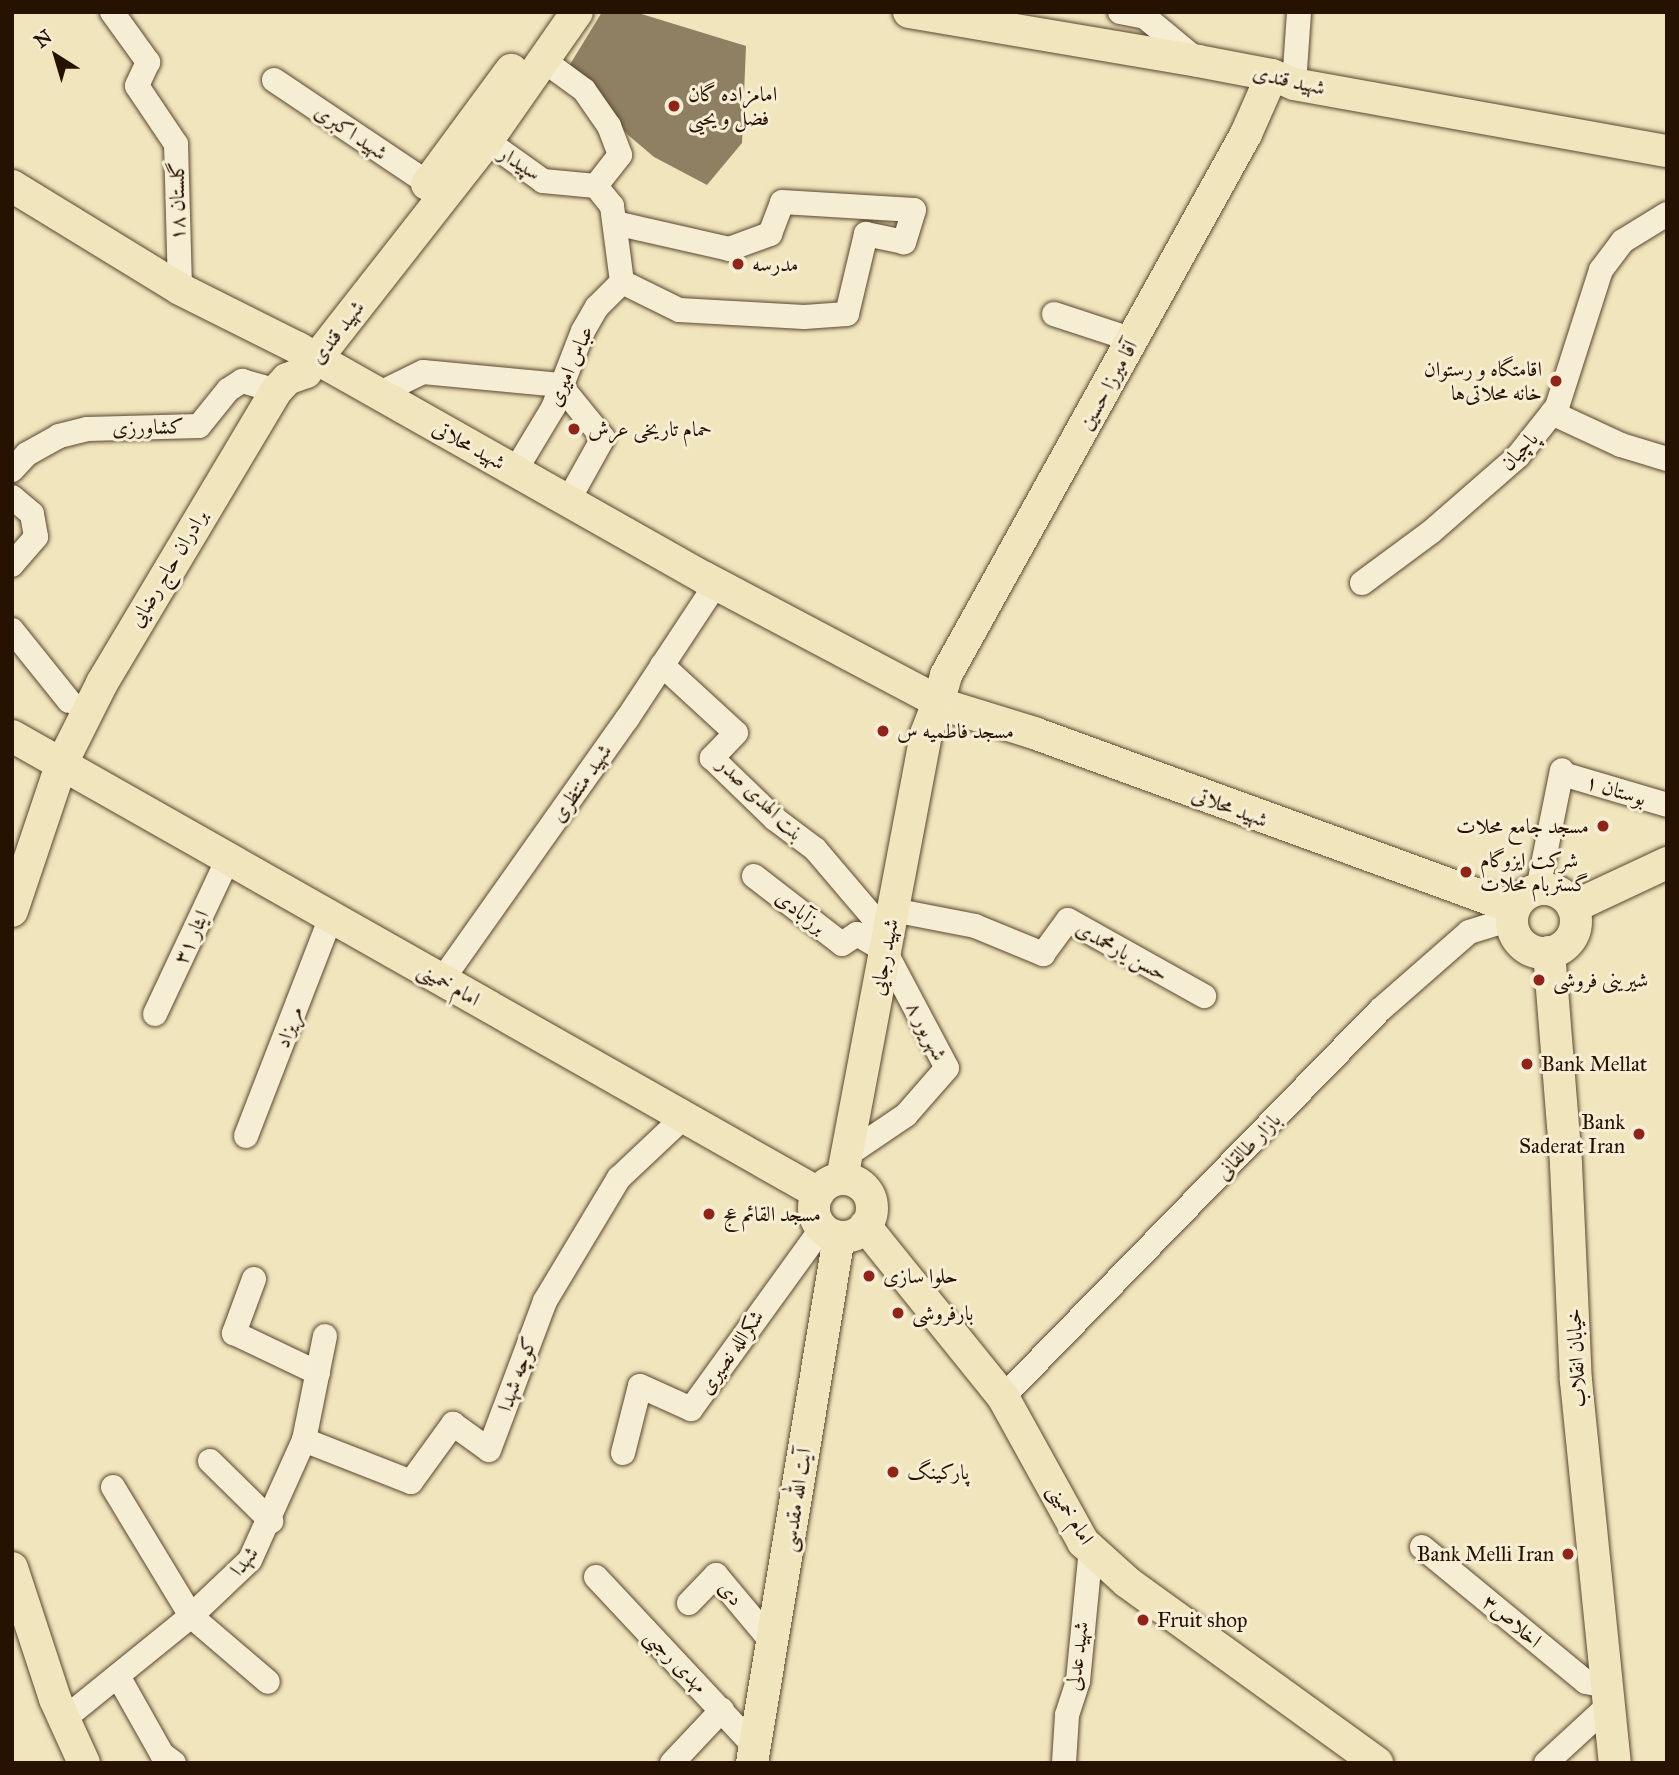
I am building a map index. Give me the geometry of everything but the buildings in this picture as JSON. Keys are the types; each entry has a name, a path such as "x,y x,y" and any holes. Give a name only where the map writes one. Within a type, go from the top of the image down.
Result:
{"main road":[{"name":"شهید قندی","path":"281,385 306,372 307,354 553,12"},
{"name":"شهید قندی","path":"307,354 487,141 577,12"},
{"name":"شهید قندی","path":"909,12 1198,61 1667,151"},
{"name":"آقا میرزا حسین","path":"936,708 946,675 1257,114 1283,79"},
{"name":"شهید محلاتی","path":"12,186 180,289 307,354 936,708 1034,733 1521,905"},
{"name":"برادران حاج رضایی","path":"12,911 70,770 144,608 281,385"},
{"name":"شهید رجایی","path":"842,1230 814,1211 835,1176 936,708"},
{"name":"امام خمینی","path":"12,736 684,1117 867,1191 872,1209 842,1230 1003,1398 1091,1549 1127,1582 1377,1763"},
{"path":"1573,907 1667,863"},
{"path":"1559,892 1573,907 1572,936 1549,952 1522,944 1521,905 1559,892"},
{"name":"خیابان انقلاب","path":"1549,952 1565,1150 1576,1381 1615,1763"},
{"name":"آیت الله مقدسی","path":"753,1755 842,1230"},
{"path":"12,1568 64,1719 84,1763"}],"street":[{"name":"گلستان ۱۸","path":"112,12 148,62 138,86 176,144 180,289"},
{"path":"1120,12 1145,15 1198,61"},
{"path":"1283,79 1298,12"},
{"path":"543,60 584,90 609,126 620,155 596,186 612,206 622,282 679,310 804,317 847,314 866,234 904,242 914,210 782,202 770,234 729,249 615,223"},
{"name":"شهید اکبری","path":"274,80 428,183"},
{"name":"سپیدار","path":"487,141 543,181 596,186"},
{"name":"پاچیان","path":"1362,583 1432,532 1518,456 1552,414 1601,270 1623,241 1667,214"},
{"name":"عباس امیری","path":"515,471 552,408 597,307 622,282"},
{"path":"1054,314 1133,340"},
{"path":"378,394 423,372 560,385 603,438 568,501"},
{"name":"کشاورزی","path":"12,470 27,454 59,436 88,429 199,426 228,390 242,381 281,385"},
{"path":"1552,414 1621,445 1667,459"},
{"path":"12,497 32,514 36,537 12,565"},
{"name":"شهید منتظری","path":"442,980 716,584"},
{"path":"12,630 69,701"},
{"name":"بنت الهدی صدر","path":"662,665 736,733 712,758 775,819 815,849 872,916 886,948"},
{"name":"بوستان ۱","path":"1521,905 1564,773 1667,805"},
{"name":"ایثار ۳۱","path":"155,1014 228,859"},
{"name":"برزآبادی","path":"754,876 842,944 857,934 886,948"},
{"name":"بازار طالقانی","path":"1003,1398 1380,1010 1469,932 1521,905"},
{"name":"حسن یارمحمدی","path":"893,910 975,926 1043,954 1068,920 1204,996"},
{"name":"مریزاد","path":"246,1136 331,917"},
{"name":"۸ شهریور","path":"835,1176 906,1115 947,1068 886,948"},
{"name":"کوچه شهدا","path":"304,1440 411,1482 453,1424 489,1450 544,1301 619,1178 684,1117"},
{"name":"شکرالله نصیری","path":"623,1452 640,1385 691,1409 842,1230"},
{"path":"254,1279 234,1333 318,1373"},
{"name":"شهدا","path":"64,1719 191,1616 250,1560 271,1521 304,1440 325,1336"},
{"path":"210,1461 271,1521"},
{"path":"113,1487 191,1616 268,1682"},
{"name":"اخلاص۳","path":"1422,1547 1586,1682 1608,1696"},
{"name":"شهید عدلی","path":"1064,1763 1067,1715 1078,1681 1091,1549"},
{"name":"دی","path":"688,1603 716,1575 772,1642"},
{"name":"مهدی رجبی","path":"596,1577 722,1710 753,1755"},
{"path":"118,1676 162,1754 174,1763"},
{"path":"1546,1763 1608,1696"},
{"path":"672,1763 722,1710"}],"place":[{"name":"امامزاده گان فضل و یحیی","path":"674,106"},
{"name":"مدرسه","path":"738,264"},
{"name":"اقامتگاه و رستوان خانه محلاتی‌ها","path":"1556,381"},
{"name":"حمام تاریخی عرش","path":"574,429"},
{"name":"مسجد فاطمیه س","path":"883,731"},
{"name":"مسجد جامع محلات","path":"1603,826"},
{"name":"شرکت ایزوگام گستربام محلات","path":"1466,872"},
{"name":"شیرینی فروشی","path":"1539,980"},
{"name":"Bank Mellat","path":"1527,1064"},
{"name":"Bank Saderat Iran","path":"1639,1134"},
{"name":"مسجد القائم عج","path":"709,1214"},
{"name":"حلوا سازی","path":"869,1276"},
{"name":"بارفروشی","path":"898,1313"},
{"name":"پارکینگ","path":"893,1472"},
{"name":"Bank Melli Iran","path":"1568,1554"},
{"name":"Fruit shop","path":"1143,1620"}]}
